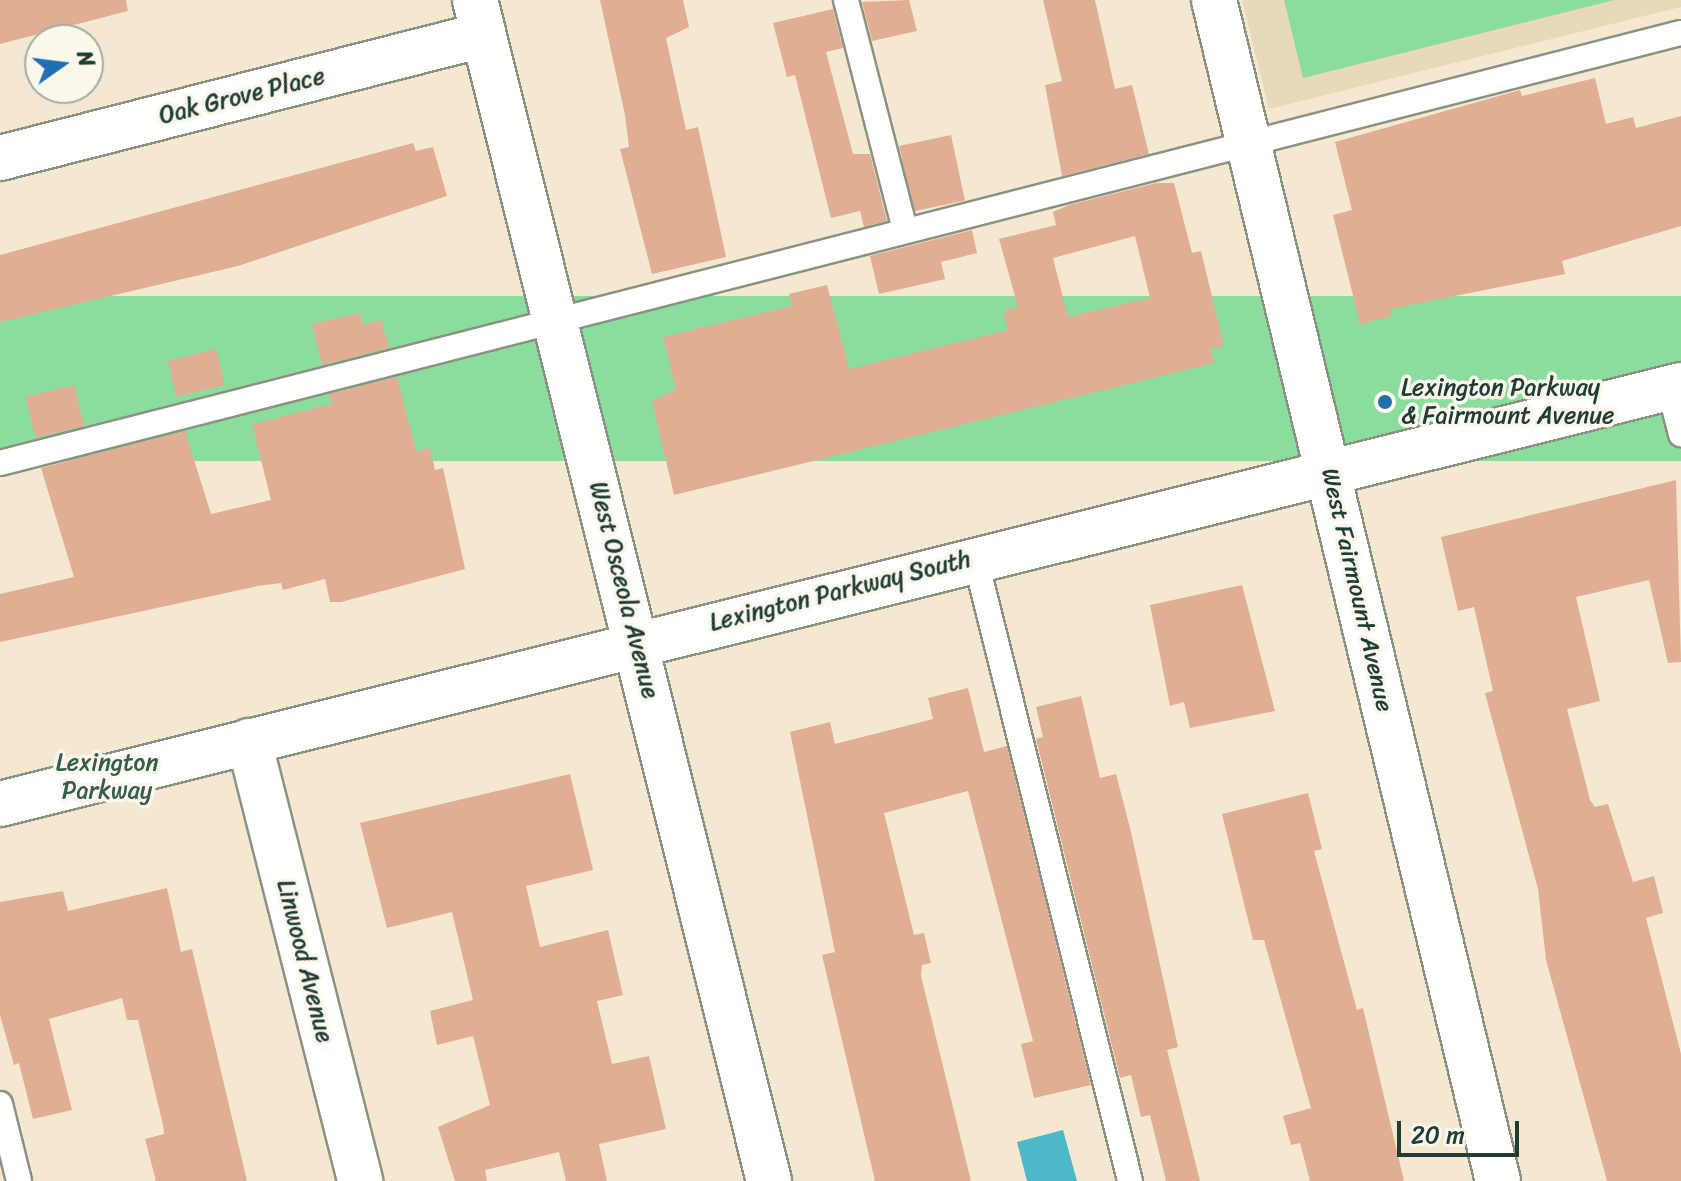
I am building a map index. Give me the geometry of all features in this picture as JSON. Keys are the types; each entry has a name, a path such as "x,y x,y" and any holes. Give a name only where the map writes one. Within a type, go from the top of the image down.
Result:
{"street":[{"name":"West Fairmount Avenue","path":"1214,0 1498,1181"},
{"name":"Oak Grove Place","path":"0,158 479,17"},
{"name":"West Osceola Avenue","path":"479,17 638,641 769,1181"},
{"name":"Lexington Parkway South","path":"0,804 975,557 1675,387"},
{"name":"Linwood Avenue","path":"249,741 360,1181"}],"lane":[{"path":"846,0 905,229"},
{"path":"0,463 556,323 905,229 1681,33"},
{"path":"1675,387 1681,434"},
{"path":"975,557 1130,1181"},
{"path":"0,1104 19,1181"}],"shaded area":[{"path":"1242,0 1681,0 1681,7 1269,109"}],"green space":[{"path":"1284,0 1614,0 1303,78"},
{"path":"0,296 1681,296 1681,461 0,461"}],"water":[{"path":"1063,1130 1077,1181 1027,1181 1017,1142"}],"building":[{"path":"0,0 126,0 128,11 78,24 24,24 24,38 0,44"},
{"path":"600,0 683,0 689,27 666,38 686,130 698,127 726,257 652,274 620,149 629,147 625,115"},
{"path":"909,0 917,31 872,41 862,2"},
{"path":"1043,0 1095,0 1115,89 1132,85 1149,154 1062,176 1045,85 1062,81"},
{"path":"833,9 843,48 826,52 853,154 870,154 887,221 864,227 860,211 831,218 795,75 787,77 773,23"},
{"path":"1595,78 1606,124 1633,117 1636,128 1681,116 1681,226 1562,261 1565,274 1390,309 1392,316 1360,324 1333,215 1352,210 1335,142 1520,90 1522,96"},
{"path":"951,135 965,201 913,212 899,146"},
{"path":"413,143 416,151 433,147 447,196 238,266 0,322 0,255"},
{"path":"1156,183 1174,183 1192,253 1201,251 1224,346 1210,349 1214,363 674,495 652,401 676,390 663,337 792,306 789,294 827,285 849,369 1008,330 1003,311 1018,307 999,239 1056,225 1053,212 1069,205","holes":["1135,236 1150,298 1068,317 1053,258"]},
{"path":"972,230 977,253 941,262 945,279 879,294 870,256"},
{"path":"360,313 363,325 381,320 389,348 322,365 312,324"},
{"path":"216,349 225,385 176,397 167,361"},
{"path":"397,377 416,451 430,448 435,470 443,468 465,569 341,602 330,602 325,579 283,590 281,583 258,586 0,642 0,594 74,577 41,468 185,431 211,514 271,500 252,424 332,404 329,394"},
{"path":"74,385 84,426 36,438 25,397"},
{"path":"1676,480 1681,662 1668,663 1649,580 1576,597 1600,701 1567,709 1590,800 1595,807 1608,804 1633,882 1654,876 1663,913 1646,918 1681,1054 1681,1181 1607,1181 1546,960 1538,889 1485,693 1493,691 1474,607 1458,611 1441,537"},
{"path":"1242,585 1275,711 1190,728 1184,702 1170,706 1150,605"},
{"path":"968,688 984,752 1007,746 1091,1085 1034,1098 1021,1044 1033,1041 968,791 884,813 914,935 924,933 931,963 922,965 921,976 971,1181 875,1181 822,955 835,952 790,732 830,722 835,744 933,719 928,698"},
{"path":"1081,696 1100,778 1116,774 1131,832 1178,1047 1167,1050 1200,1181 1166,1181 1150,1115 1141,1117 1131,1075 1120,1078 1036,739 1043,737 1036,707"},
{"path":"570,774 593,870 526,886 540,947 608,930 623,995 597,1001 612,1064 649,1056 666,1129 599,1144 607,1181 566,1181 559,1152 485,1170 487,1181 455,1181 438,1127 490,1105 473,1036 437,1045 430,1011 473,1000 452,912 387,928 360,823"},
{"path":"1308,793 1322,849 1314,851 1357,1010 1363,1008 1404,1181 1310,1181 1300,1143 1291,1145 1283,1116 1311,1108 1264,940 1253,940 1222,814"},
{"path":"167,888 181,952 192,949 247,1181 156,1181 145,1139 164,1134 163,1125 138,1020 127,1020 122,998 49,1019 72,1110 33,1119 19,1063 14,1065 0,1015 0,902 63,891 68,911"}],"place":[{"name":"Lexington Parkway & Fairmount Avenue","path":"1385,402"}],"park label":[{"name":"Lexington Parkway","path":"107,777"}]}
